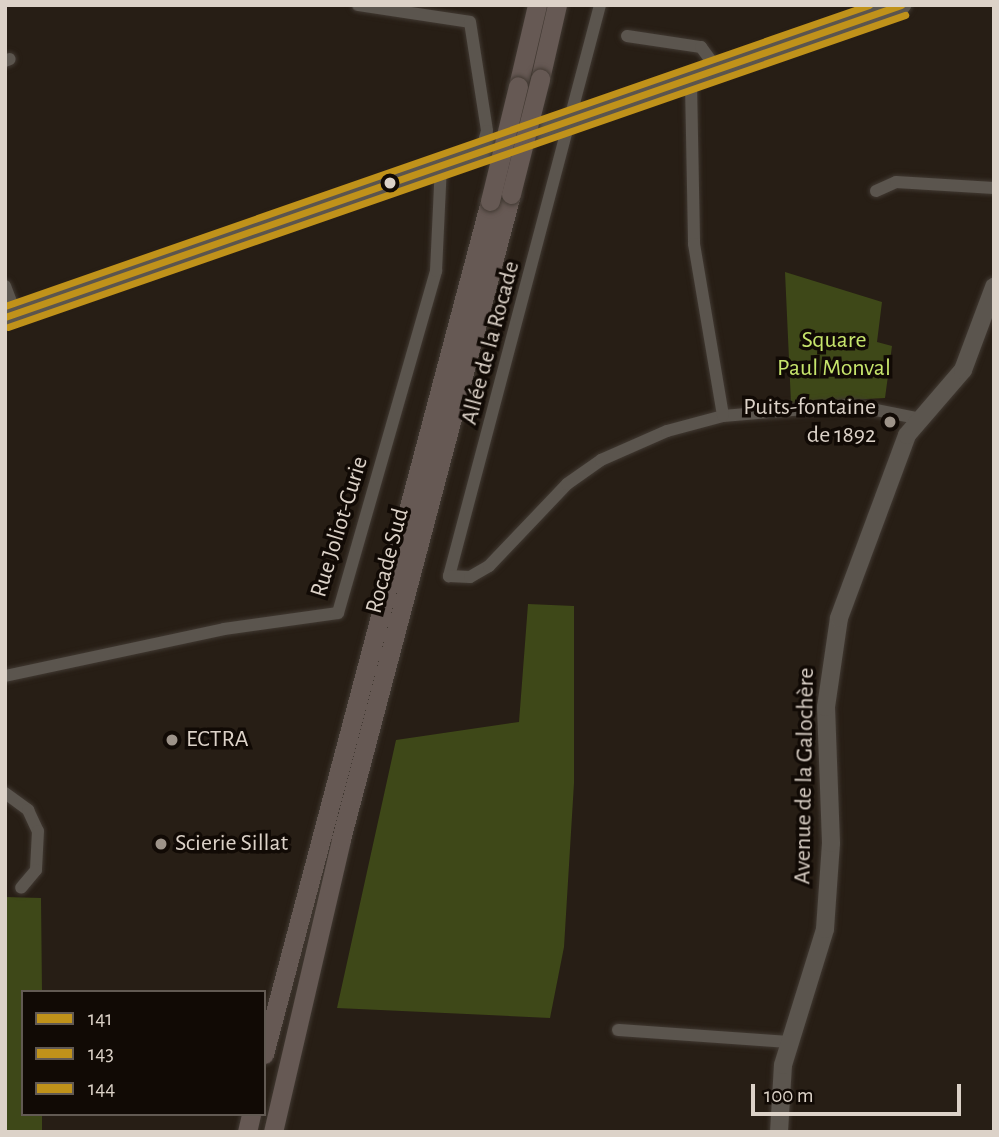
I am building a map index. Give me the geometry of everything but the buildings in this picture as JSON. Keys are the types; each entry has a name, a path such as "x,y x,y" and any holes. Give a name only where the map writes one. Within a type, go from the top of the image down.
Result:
{"highway":[{"name":"Rocade Sud","path":"266,1046 490,201 537,5"},
{"name":"Rocade Sud","path":"273,1132 341,839 512,194 557,5"}],"main road":[{"path":"10,315 573,120 720,73 902,5"},
{"name":"Avenue de la Galochère","path":"779,1132 790,1042 825,929 831,843 825,708 833,643 861,549 916,418 963,370 994,287"}],"street":[{"path":"358,5 470,22 485,108 481,152"},
{"name":"Allée de la Rocade","path":"600,5 573,120 449,576 470,577 503,556 567,484 601,460 723,416"},
{"path":"627,36 701,47 720,73"},
{"path":"691,83 694,244 723,416 851,405 916,418"},
{"name":"Rue Joliot-Curie","path":"5,677 224,629 338,613 436,271 441,165"},
{"path":"876,191 896,182 994,188"},
{"path":"5,286 10,315"},
{"path":"5,793 28,810 38,831 36,870 21,888"},
{"path":"618,1030 790,1042"}],"green space":[{"name":"Square Paul Monval","path":"785,272 882,302 877,342 892,346 885,398 791,403"},
{"path":"528,604 574,606 574,783 564,947 550,1018 337,1008 396,740 519,722"},
{"path":"5,897 41,898 42,990 21,990 21,1116 42,1116 42,1132 5,1132"}],"transit line":[{"name":"144","path":"5,306 869,5"},
{"name":"141","path":"5,317 901,5"},
{"name":"143","path":"8,327 905,15"}],"place":[{"name":"Puits-fontaine de 1892","path":"890,422"},
{"name":"ECTRA","path":"172,740"},
{"name":"Scierie Sillat","path":"161,844"}]}
